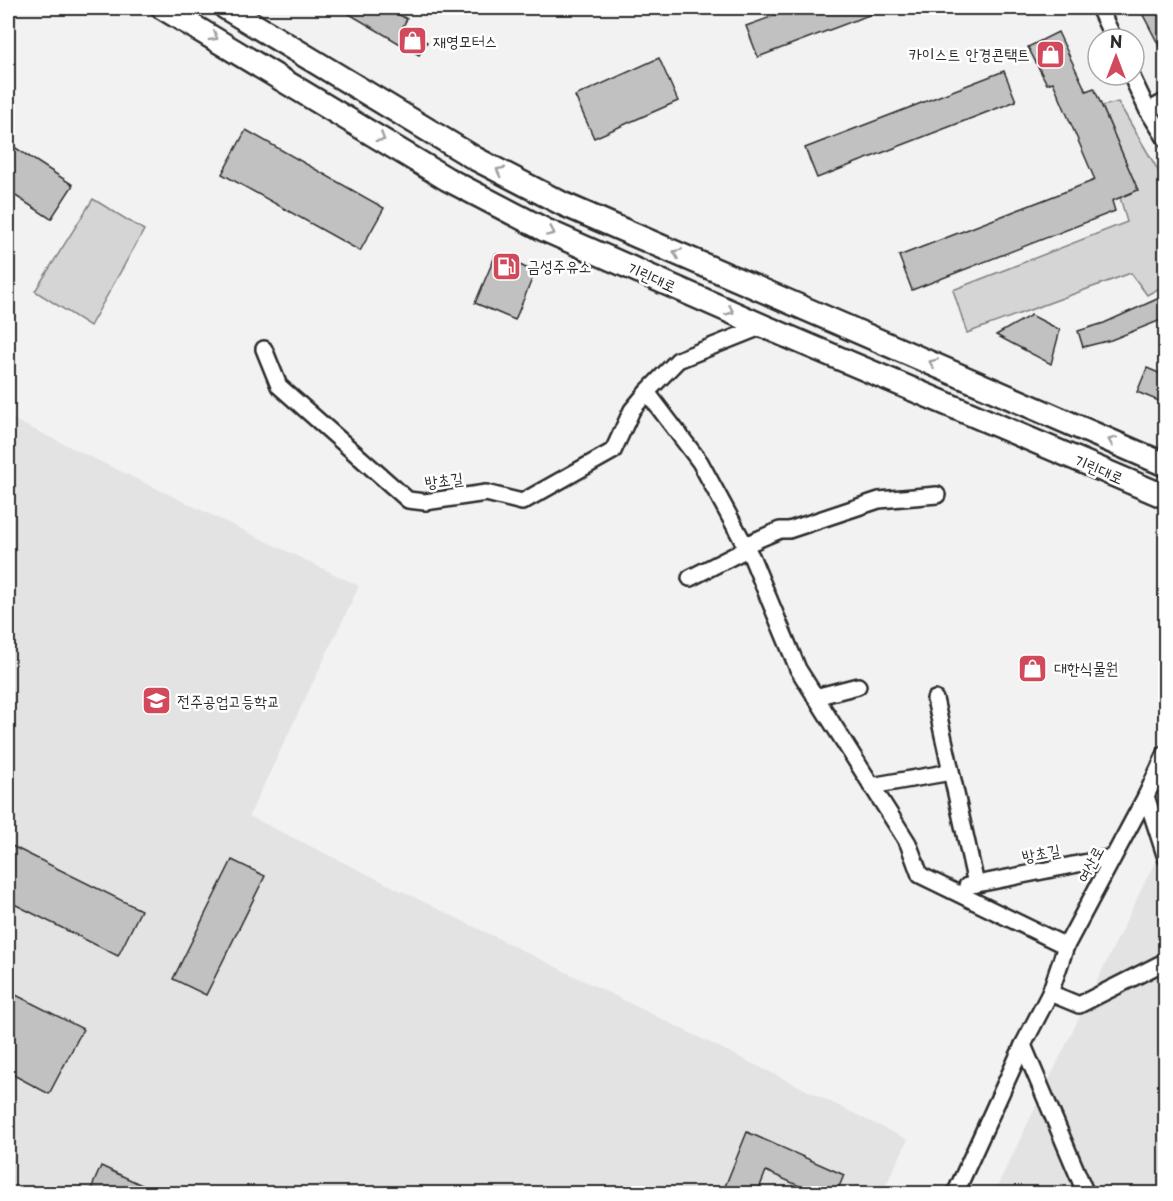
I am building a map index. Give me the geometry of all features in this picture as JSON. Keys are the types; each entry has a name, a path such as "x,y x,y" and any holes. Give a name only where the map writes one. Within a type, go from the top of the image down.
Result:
{"street":[{"name":"기린대로","path":"164,8 447,179 545,230 763,326 1166,497"},
{"name":"기린대로","path":"226,8 476,159 564,204 1166,465"},
{"path":"1099,8 1108,27"},
{"path":"1137,87 1148,111 1166,139"},
{"path":"1148,111 1166,101"},
{"name":"방초길","path":"264,349 279,386 408,500 425,502 486,493 522,502 613,451 632,410 646,392 678,360 763,326"},
{"path":"646,392 700,462 746,547 798,669 908,843 920,875 1066,946"},
{"path":"690,578 780,530 789,530 879,500 937,495"},
{"path":"815,697 858,686"},
{"path":"935,699 976,884"},
{"name":"여산로","path":"955,1194 1023,1045 1050,993 1066,946 1146,796 1166,753"},
{"path":"871,786 951,772"},
{"path":"1146,796 1166,858"},
{"name":"방초길","path":"949,889 1113,857"},
{"path":"1050,993 1079,1005 1166,961"},
{"path":"1023,1045 1086,1194"}],"shaded area":[{"path":"1118,102 1165,182 1165,285 1147,295 1131,273 967,333 953,290 1127,222 1118,190 1135,183 1102,106"},
{"path":"93,199 144,230 90,326 35,291"},
{"name":"전주공업고등학교","path":"8,417 359,586 249,816 908,1140 882,1193 8,1193"},
{"path":"1165,841 1165,1193 994,1193"}],"building":[{"path":"339,8 387,8 407,19 402,28 427,42 419,55"},
{"path":"796,8 885,9 758,57 746,26"},
{"path":"1152,8 1166,8 1166,59 1142,13"},
{"path":"1058,32 1086,91 1094,88 1138,190 1112,201 1115,211 912,290 899,256 1095,180 1053,82 1047,84 1028,47"},
{"path":"659,58 678,101 594,138 575,96"},
{"path":"1004,71 1016,101 817,178 805,148"},
{"path":"246,130 384,208 360,251 222,174"},
{"path":"8,143 73,185 51,219 8,191"},
{"path":"496,254 535,272 515,320 475,303"},
{"path":"1166,295 1166,318 1111,340 1083,347 1078,331 1104,323"},
{"path":"1031,315 1060,330 1051,364 996,335"},
{"path":"1147,368 1166,376 1166,404 1137,392"},
{"path":"8,844 141,910 118,956 8,901"},
{"path":"232,860 265,876 206,995 173,979"},
{"path":"8,991 83,1029 49,1094 8,1072"},
{"path":"747,1132 844,1175 836,1194 817,1194 766,1171 757,1194 722,1194"},
{"path":"101,1166 161,1194 89,1194"}],"place":[{"name":"재영모터스","path":"412,41"},
{"name":"카이스트 안경콘택트","path":"1051,54"},
{"name":"금성주유소","path":"506,266"},
{"name":"대한식물원","path":"1033,668"},
{"name":"전주공업고등학교","path":"156,701"}]}
